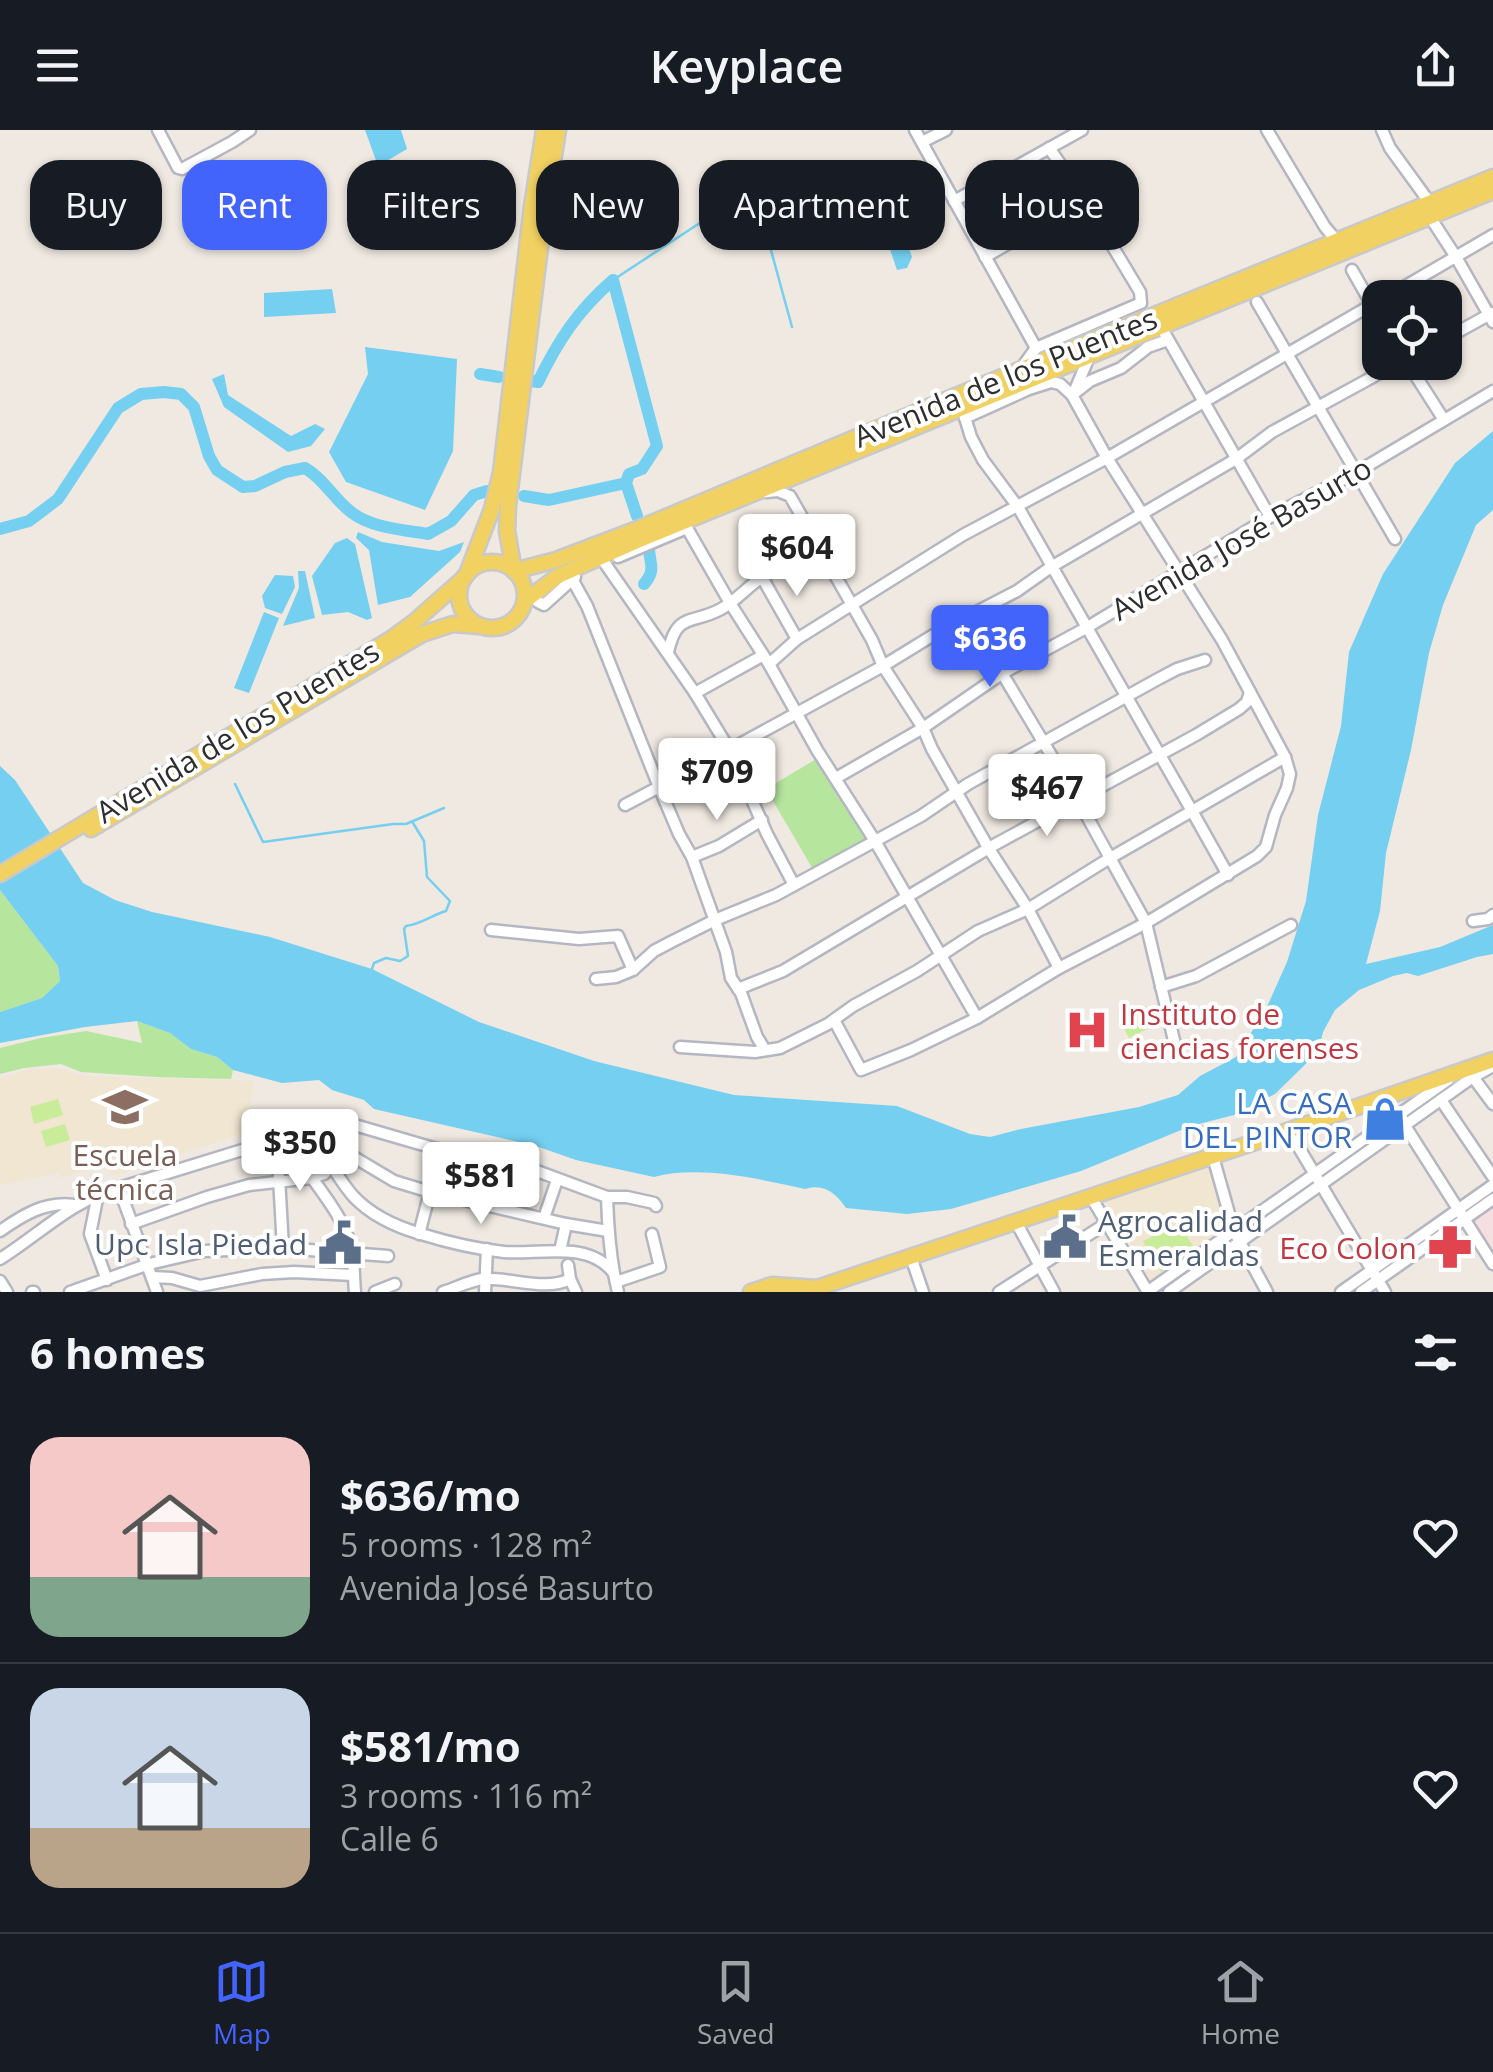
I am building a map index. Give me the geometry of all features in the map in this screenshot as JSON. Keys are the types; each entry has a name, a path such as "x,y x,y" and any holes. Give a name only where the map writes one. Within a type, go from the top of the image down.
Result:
{"main road":[{"path":"544,130 501,472 492,509 460,586 460,602 467,617 480,626 492,628 508,624 518,616 528,598 514,571 508,531 542,231 558,130"},
{"name":"Avenida de los Puentes","path":"1089,350 1164,333 1493,177"},
{"name":"Avenida de los Puentes","path":"528,598 562,574 964,413 1089,350 1337,241 1493,190"},
{"name":"Avenida de los Puentes","path":"514,571 556,560 635,530 936,404 1024,381"},
{"path":"508,531 514,548 523,556 556,560"},
{"path":"467,572 487,563 501,564 514,571"},
{"name":"Avenida de los Puentes","path":"0,885 99,819 392,638 414,623 467,572"},
{"name":"Avenida de los Puentes","path":"0,874 422,634 453,624 480,626"},
{"path":"750,1292 772,1285 816,1291 1493,1063"}],"street":[{"path":"158,130 182,169 250,130"},
{"path":"915,130 1036,348"},
{"path":"922,142 946,130"},
{"path":"954,201 1082,130"},
{"path":"1268,130 1337,241"},
{"path":"1382,130 1492,317 1462,331"},
{"path":"834,1020 861,1070 977,1018 1257,856 1266,847 1284,800 1290,774 1285,758 1222,640 1107,458 1072,395 1056,382 1024,381 1027,358 1036,348 1140,305 1141,296 1078,189 1048,148"},
{"path":"1416,280 1493,235"},
{"path":"985,257 996,250"},
{"path":"1352,270 1362,281"},
{"path":"1258,302 1395,539"},
{"path":"695,693 765,660 964,534 1107,458 1362,310"},
{"path":"1072,395 1089,350 1073,333"},
{"path":"1072,395 1090,381 1121,368 1164,333 1270,518"},
{"path":"625,805 702,767 940,631 1018,591 1051,567 1236,459 1272,432 1369,380"},
{"path":"1416,380 1444,420"},
{"name":"Avenida José Basurto","path":"836,778 923,728 1003,674 1493,390"},
{"path":"964,413 982,460 1018,507 1228,875"},
{"path":"758,493 778,491 790,496 872,640 882,666 923,728 1059,968"},
{"path":"528,598 544,605 584,571 687,525 977,1018"},
{"path":"604,562 668,652 729,750 794,885"},
{"path":"668,652 672,636 681,624 720,609 763,578 797,639"},
{"path":"572,579 692,857 726,952 731,978 766,1050"},
{"path":"969,618 1146,923 1177,1052"},
{"path":"596,980 632,970 654,951 714,920 776,895 1126,696 1206,660"},
{"path":"738,989 783,971 1160,754 1238,708 1250,692"},
{"path":"680,1046 756,1052 780,1048 1285,758"},
{"path":"692,857 762,820"},
{"path":"1473,921 1493,915"},
{"path":"1161,987 1196,976 1290,925"},
{"path":"491,930 579,939 618,936 632,970"},
{"path":"1401,1120 1441,1100 1467,1072"},
{"path":"1467,1072 1493,1104"},
{"path":"1091,1197 1148,1292 1467,1072"},
{"path":"1441,1100 1493,1177"},
{"path":"322,1154 327,1122 332,1118 437,1149 499,1157 608,1198 627,1197 656,1206"},
{"path":"1401,1120 1493,1264"},
{"path":"1289,1130 1385,1292"},
{"path":"1206,1132 1234,1231 1267,1292"},
{"path":"0,1259 75,1205 98,1194 199,1162 288,1140 305,1142 322,1154 356,1200 375,1215 419,1234 487,1249 560,1251 595,1257 606,1264 616,1282"},
{"path":"277,1142 283,1248"},
{"path":"419,1234 437,1149"},
{"path":"131,1224 248,1184 312,1178 324,1174 339,1158 352,1156 394,1181 430,1192 608,1232"},
{"path":"312,1178 344,1228 353,1255 355,1292"},
{"path":"1169,1292 1239,1243 1317,1179"},
{"path":"544,1218 557,1180"},
{"path":"1341,1292 1375,1275 1461,1215 1493,1185"},
{"path":"119,1188 157,1292"},
{"path":"98,1194 90,1234 108,1280"},
{"path":"608,1198 608,1232 616,1282"},
{"path":"1461,1215 1493,1199"},
{"path":"0,1230 38,1209 75,1205"},
{"path":"1016,1222 1054,1292"},
{"path":"560,1251 566,1224"},
{"path":"998,1292 1107,1224"},
{"path":"616,1282 660,1267 652,1234"},
{"path":"70,1292 148,1264 205,1250 283,1248 388,1256"},
{"path":"485,1292 487,1249"},
{"path":"911,1257 923,1292"},
{"path":"568,1265 576,1292"},
{"path":"152,1277 172,1278 202,1289 262,1274 353,1275"},
{"path":"1361,1292 1375,1275"},
{"path":"443,1292 484,1279 518,1287 548,1288 570,1279"},
{"path":"0,1281 7,1292"},
{"path":"374,1292 396,1284"}],"shaded area":[{"name":"Escuela técnica","path":"59,1068 85,1076 253,1081 247,1132 113,1176 101,1166 60,1178 58,1173 0,1185 0,1079 26,1070"},
{"path":"1208,1163 1227,1232 1153,1283 1105,1201"},
{"path":"1493,1206 1493,1257 1471,1223"}],"green space":[{"path":"818,758 867,840 814,871 766,789"},
{"path":"0,890 58,966 60,981 42,998 0,1012"},
{"path":"1147,1006 1157,1024 1129,1038 1120,1021"},
{"path":"137,1021 170,1033 191,1049 217,1057 233,1070 231,1079 81,1072 61,1064 0,1074 0,1048 86,1031 142,1043"},
{"path":"58,1099 63,1115 34,1124 30,1107"},
{"path":"65,1124 70,1140 46,1147 41,1131"},
{"path":"1179,1224 1195,1249 1161,1272 1143,1241"}],"water":[{"path":"365,130 401,130 407,149 388,160 376,160"},
{"path":"890,250 909,250 912,257 907,268 897,270"},
{"path":"332,289 336,313 264,317 264,293"},
{"path":"365,347 457,359 453,451 425,510 346,482 329,452 368,374"},
{"path":"224,374 228,395 291,436 315,424 325,429 311,446 288,452 224,407 212,379"},
{"path":"1493,431 1493,510 1476,525 1443,605 1429,653 1386,853 1380,911 1366,964 1440,947 1493,925 1493,954 1418,976 1393,976 1359,990 1335,1010 1318,1052 1275,1094 1234,1115 1191,1126 1081,1171 951,1209 907,1214 846,1208 834,1194 818,1187 805,1189 710,1173 654,1177 576,1160 536,1146 374,1109 364,1100 332,1090 319,1080 282,1083 233,1070 217,1057 191,1049 170,1033 137,1021 0,1043 0,1012 42,998 60,981 58,966 0,890 0,766 15,780 83,883 115,900 152,912 270,937 372,969 479,1022 594,1061 734,1095 897,1106 970,1134 990,1137 1139,1107 1178,1095 1200,1076 1236,1057 1266,1009 1287,962 1306,901 1318,815 1341,726 1349,652 1383,574 1455,463"},
{"path":"358,532 382,542 439,551 464,542 460,552 410,597 378,605 369,550 356,538"},
{"path":"347,538 355,544 372,618 367,620 348,612 322,615 312,576 335,543"},
{"path":"298,571 305,571 315,618 283,626 299,588"},
{"path":"275,575 293,576 295,587 282,614 265,608 262,596"},
{"path":"264,612 279,618 249,693 234,688"}],"waterway":[{"path":"613,280 744,194 757,199 792,327"},
{"path":"532,381 538,382 570,327 613,280 657,446 642,469 629,474 626,483 637,516"},
{"path":"480,374 499,377"},
{"path":"0,529 29,521 58,499 118,408 141,394 164,392 181,394 194,407 217,470 243,487 305,468 345,507 368,522 428,534 451,521 474,495 487,491"},
{"path":"524,496 549,500 626,483"},
{"path":"644,584 651,570 649,547"},
{"path":"235,784 263,842 406,824 444,808"},
{"path":"372,969 374,963 386,958 400,961 408,956 406,926 446,911 450,901 427,877 424,841 413,823"}],"place":[{"name":"Instituto de ciencias forenses","path":"1087,1030"},
{"name":"Escuela técnica","path":"125,1107"},
{"name":"LA CASA DEL PINTOR","path":"1385,1119"},
{"name":"Agrocalidad Esmeraldas","path":"1065,1237"},
{"name":"Upc Isla Piedad","path":"340,1243"},
{"name":"Eco Colon","path":"1450,1247"}]}
